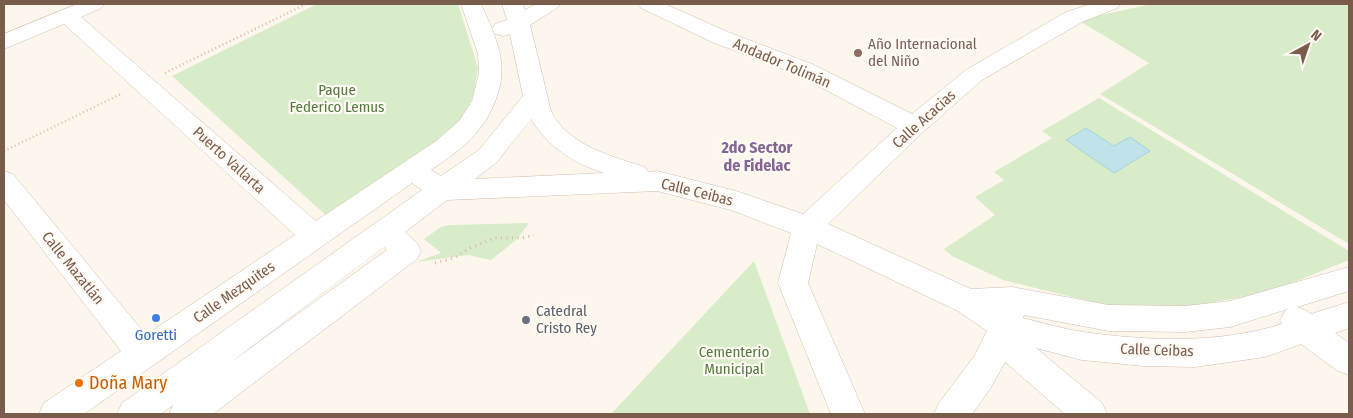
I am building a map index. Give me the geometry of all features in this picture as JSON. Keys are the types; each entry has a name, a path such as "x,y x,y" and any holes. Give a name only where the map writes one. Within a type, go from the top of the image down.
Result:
{"street":[{"path":"4,42 94,4"},
{"path":"477,21 517,10 550,4"},
{"name":"Andador Tolimán","path":"648,4 720,37 804,69 914,126"},
{"name":"Calle Acacias","path":"806,228 914,126 974,75 1074,17 1110,4"},
{"path":"517,10 541,116 566,144 601,163 657,181"},
{"name":"Puerto Vallarta","path":"66,15 314,236"},
{"name":"Calle Mezquites","path":"56,414 411,170 468,127 484,101 491,73 489,54 477,21"},
{"path":"134,414 488,156 536,97"},
{"path":"411,170 440,190"},
{"name":"Calle Mazatlán","path":"4,181 143,355"},
{"name":"Calle Ceibas","path":"440,190 657,181 736,201 806,228 969,302 1006,322 1082,346 1144,352 1186,353 1265,343 1349,315"},
{"path":"806,228 792,283 848,414"},
{"path":"186,414 407,251 385,230"},
{"name":"Calle Ceibas","path":"1006,322 1108,318 1185,320 1230,314 1277,302 1349,279"},
{"path":"1277,302 1306,330 1349,361"},
{"path":"951,414 965,398 1006,322 1090,414"}],"path":[{"path":"435,263 454,258 470,248 494,238 522,238 534,235"}],"green space":[{"name":"Paque Federico Lemus","path":"317,4 458,4 478,68 473,96 462,121 438,144 329,218 172,76"},
{"path":"1152,4 1349,4 1349,244 1100,94 1149,63 1078,20"},
{"path":"1099,98 1349,251 1349,260 1267,293 1167,310 1105,305 1003,280 952,256 944,249 995,215 975,197 1004,180 994,172 1052,138 1042,131"},
{"path":"529,223 517,239 491,260 468,255 416,262 441,253 424,239 441,227 450,225"},
{"name":"Cementerio Municipal","path":"754,261 810,414 611,414"}],"water":[{"path":"1086,128 1114,146 1130,137 1150,151 1114,173 1066,140"}],"place":[{"name":"Año Internacional del Niño","path":"858,53"},
{"name":"Goretti","path":"156,318"},
{"name":"Catedral Cristo Rey","path":"526,320"},
{"name":"Doña Mary","path":"79,383"}],"district":[{"name":"2do Sector de Fidelac","path":"757,156"}]}
